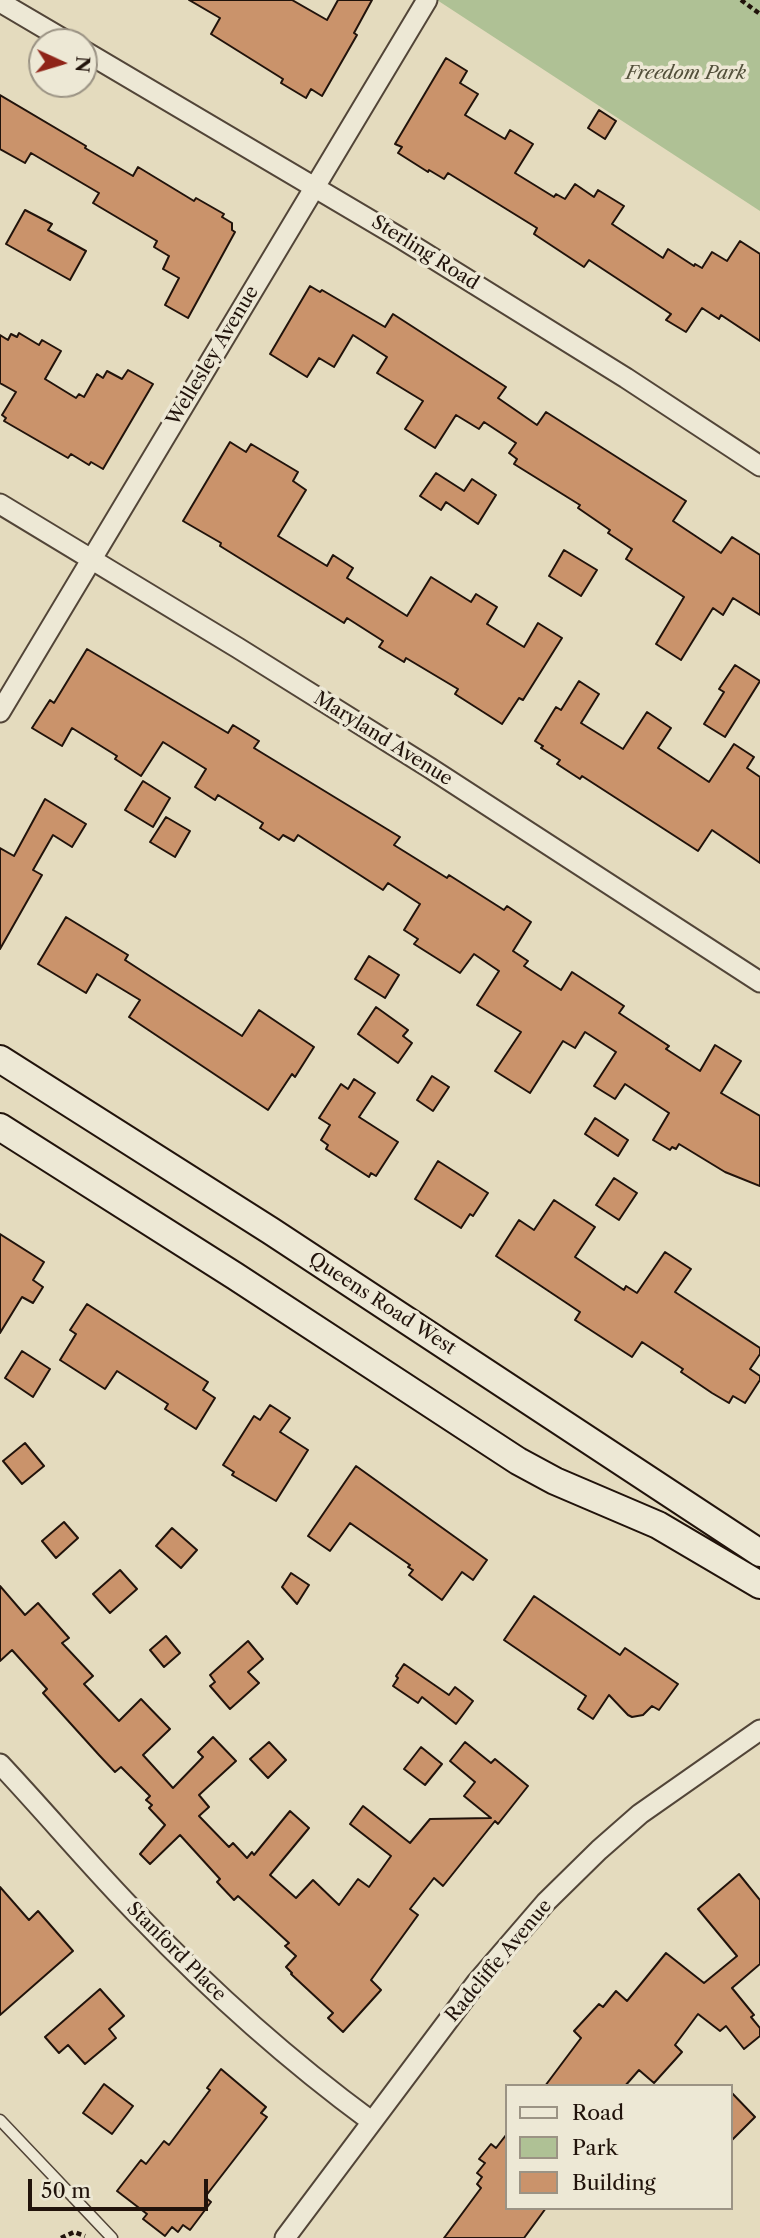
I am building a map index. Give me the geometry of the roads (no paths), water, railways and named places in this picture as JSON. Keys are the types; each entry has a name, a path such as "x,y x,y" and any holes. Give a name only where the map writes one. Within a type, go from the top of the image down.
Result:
{"street":[{"name":"Wellesley Avenue","path":"0,712 427,0"},
{"path":"0,2 44,28"},
{"name":"Sterling Road","path":"98,59 315,187 626,378 760,466"},
{"name":"Maryland Avenue","path":"0,504 239,648 430,768 760,982"},
{"name":"Queens Road West","path":"0,1059 271,1231 760,1553"},
{"path":"0,1127 235,1276 518,1461 555,1481 658,1525 760,1585"},
{"name":"Radcliffe Avenue","path":"285,2238 477,1982 546,1902 640,1814 760,1730"},
{"name":"Stanford Place","path":"0,1764 197,1976 267,2039 371,2121"}],"lane":[{"path":"0,2120 112,2238"}],"park label":[{"name":"Freedom Park","path":"686,74"}]}
